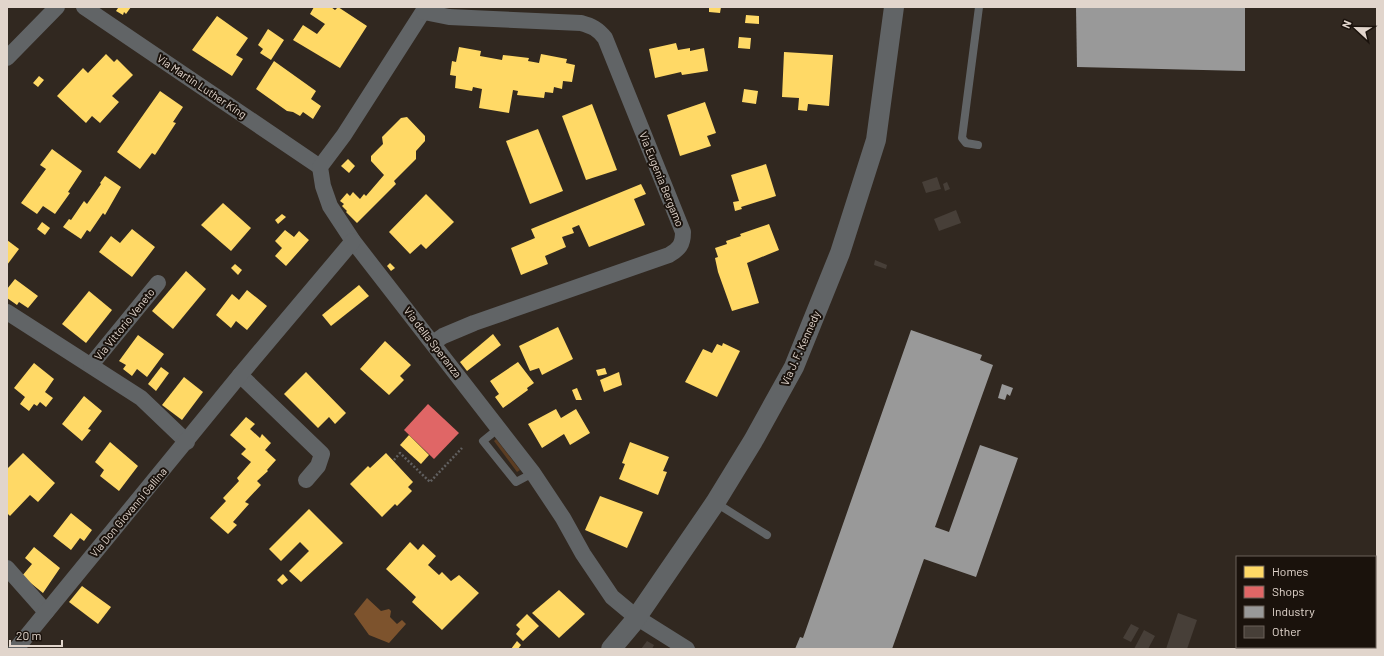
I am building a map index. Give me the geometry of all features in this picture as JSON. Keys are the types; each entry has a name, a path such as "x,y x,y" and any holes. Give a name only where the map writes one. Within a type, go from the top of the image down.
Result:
{"street":[{"path":"7,58 57,7"},
{"name":"Via Martin Luther King","path":"84,7 320,166"},
{"name":"Via J. F. Kennedy","path":"611,649 636,617 715,503 754,441 794,367 840,253 876,140 894,7"},
{"path":"320,166 344,136 425,9"},
{"name":"Via Eugenia Bergamo","path":"425,9 449,17 581,23 592,26 599,31 605,38 683,232 683,240 679,248 669,255 480,320 443,336 433,343"},
{"name":"Via della Speranza","path":"320,166 323,186 330,206 353,241 534,473 563,518 583,554 612,597 636,617 687,649"},
{"name":"Via Don Giovanni Gallina","path":"16,649 187,442 240,375 353,241"},
{"name":"Via Vittorio Veneto","path":"91,366 158,283"},
{"name":"Via Vittorio Veneto","path":"7,312 141,398 187,442"},
{"path":"240,375 322,454 318,466 306,480"},
{"path":"7,568 46,612"}],"lane":[{"path":"978,145 966,143 962,138 979,7"},
{"path":"715,503 767,535"}],"path":[{"path":"394,460 400,453 430,482 462,448"}],"shaded area":[{"path":"496,439 520,470 517,472 494,441"},
{"path":"367,598 381,611 389,609 391,611 390,617 397,624 402,620 406,624 389,643 369,635 354,614"}],"building: Homes":[{"path":"116,7 131,7 126,14 124,12 123,15 116,11 118,8"},
{"path":"314,7 331,7 335,10 338,7 367,26 340,68 293,40 303,25 317,34 325,24 310,14"},
{"path":"709,7 721,7 720,13 709,12"},
{"path":"746,15 759,16 759,24 745,23"},
{"path":"217,16 248,38 236,55 243,59 232,76 192,50"},
{"path":"268,29 284,40 271,60 260,53 263,49 258,45"},
{"path":"739,37 751,38 750,49 738,48"},
{"path":"676,43 678,50 690,48 690,51 704,48 708,71 682,75 681,72 655,78 649,49"},
{"path":"459,47 481,51 480,56 502,60 503,55 529,58 528,61 539,63 541,54 567,59 566,63 575,65 572,82 563,81 562,89 554,87 553,93 545,92 544,98 517,95 518,91 513,90 509,113 479,108 482,89 473,87 472,91 455,88 456,76 450,75 452,61 456,62"},
{"path":"784,52 833,55 829,106 808,104 807,111 798,110 799,98 782,97"},
{"path":"106,54 114,62 117,59 133,75 112,96 119,102 100,123 92,116 86,123 57,96 83,68 88,73"},
{"path":"274,61 316,91 311,99 321,106 313,119 303,112 300,116 293,112 287,111 256,89"},
{"path":"39,76 44,80 38,87 33,83"},
{"path":"744,89 758,91 756,104 742,102"},
{"path":"160,91 183,107 173,122 176,123 155,155 152,153 140,169 117,152"},
{"path":"705,102 716,133 707,136 711,146 680,156 667,115"},
{"path":"592,104 617,170 586,180 562,116"},
{"path":"407,117 425,136 425,141 416,151 416,159 394,181 396,184 357,223 346,212 347,211 342,206 344,204 340,201 347,193 350,196 353,192 360,199 364,194 366,196 384,175 371,161 371,156 383,144 382,137 401,118"},
{"path":"538,129 563,191 530,204 506,141"},
{"path":"52,149 82,171 68,192 70,193 55,214 43,206 37,214 21,203 46,169 40,165"},
{"path":"348,159 355,166 349,173 341,166"},
{"path":"766,164 776,196 741,207 742,209 735,211 733,202 739,201 731,175"},
{"path":"105,176 121,187 105,215 103,213 90,232 87,230 81,239 63,227 69,219 71,220 84,201 87,204"},
{"path":"641,184 646,194 634,199 645,225 589,247 579,225 572,228 574,233 562,237 566,247 545,256 548,264 521,275 511,248 535,238 531,229"},
{"path":"426,194 454,222 426,249 421,244 410,254 389,232"},
{"path":"223,203 251,228 231,251 201,225"},
{"path":"282,214 286,217 278,224 275,220"},
{"path":"42,222 50,228 45,235 37,229"},
{"path":"769,224 779,250 747,263 759,303 732,311 718,272 715,258 718,257 715,248 727,244 726,241 741,236 740,234"},
{"path":"132,229 155,247 132,277 99,252 111,236 120,243"},
{"path":"285,230 294,237 299,231 309,240 286,266 275,256 282,248 275,241"},
{"path":"7,240 19,249 7,265"},
{"path":"390,263 395,268 391,271 387,266"},
{"path":"235,264 242,270 238,275 231,268"},
{"path":"186,271 206,289 173,329 152,311"},
{"path":"15,279 38,296 28,308 19,302 17,305 7,298 7,289"},
{"path":"359,285 369,296 331,326 322,315"},
{"path":"247,290 267,306 247,330 236,321 231,328 216,315 232,294 239,300"},
{"path":"89,291 112,310 86,343 62,324"},
{"path":"558,327 573,359 542,375 539,368 530,371 519,346"},
{"path":"493,334 501,345 467,371 460,362"},
{"path":"138,335 164,354 147,377 137,369 132,376 123,369 126,365 119,361"},
{"path":"385,341 411,365 400,376 404,380 389,395 360,369"},
{"path":"723,343 740,351 717,397 685,382 703,349 712,353 717,344 722,346"},
{"path":"518,362 534,383 527,388 528,390 503,408 495,397 499,394 490,381"},
{"path":"34,363 54,379 45,392 53,398 46,407 40,402 37,406 34,404 29,411 20,404 25,397 14,388"},
{"path":"161,367 169,373 156,391 148,384"},
{"path":"605,368 607,374 598,376 596,370"},
{"path":"306,372 346,413 335,424 329,417 318,428 284,394"},
{"path":"619,372 622,385 604,392 600,380"},
{"path":"184,377 203,392 182,420 162,405"},
{"path":"577,388 582,400 576,400 572,390"},
{"path":"84,396 102,411 88,429 91,430 82,441 62,424"},
{"path":"556,409 561,418 576,409 590,433 570,445 564,434 542,448 528,424"},
{"path":"246,417 255,424 250,429 260,438 262,434 271,443 265,450 276,460 267,470 268,471 257,481 261,485 245,502 249,504 233,522 237,525 228,534 210,518 226,501 223,498 239,481 237,478 251,462 241,454 246,449 230,435"},
{"path":"409,435 429,455 421,464 400,445"},
{"path":"110,442 138,466 119,491 100,476 104,470 95,462"},
{"path":"630,442 669,457 663,471 667,472 658,495 619,479 625,464 622,463"},
{"path":"23,453 55,483 38,502 30,495 10,516 7,513 7,469"},
{"path":"386,453 413,482 408,487 412,491 397,506 395,504 382,517 350,484 368,466 370,468"},
{"path":"600,496 643,512 627,548 585,530"},
{"path":"309,509 343,543 301,582 289,571 309,551 300,542 281,561 269,549"},
{"path":"71,513 92,530 84,541 80,538 71,550 53,536"},
{"path":"410,542 418,550 423,544 436,556 428,565 439,575 442,572 451,581 459,575 479,593 442,630 412,602 416,597 386,569"},
{"path":"34,547 60,568 43,593 22,576 32,564 25,558"},
{"path":"283,574 288,580 282,585 277,580"},
{"path":"82,586 111,607 98,624 69,602"},
{"path":"559,590 585,614 559,638 532,613"},
{"path":"527,614 539,626 523,641 516,634 520,629 516,625"},
{"path":"517,641 521,645 518,649 511,649"}],"building: Shops":[{"path":"428,404 459,433 434,459 404,430"}],"building: Industry":[{"path":"1076,7 1245,7 1245,71 1077,67"},
{"path":"911,330 982,355 980,360 993,365 935,527 949,532 980,445 1018,458 976,577 924,559 892,649 795,649 800,637 803,638"},
{"path":"1002,384 1013,388 1010,396 1007,394 1005,400 998,398"}],"building: Other":[{"path":"937,177 941,189 926,193 922,182"},
{"path":"947,182 950,189 945,191 943,184"},
{"path":"956,210 961,223 939,231 934,219"},
{"path":"875,260 887,265 886,269 874,265"},
{"path":"1178,613 1197,620 1187,649 1166,649"},
{"path":"1131,624 1139,628 1131,642 1123,638"},
{"path":"1144,630 1155,636 1148,649 1134,649"},
{"path":"647,641 654,645 652,649 641,649"}]}
